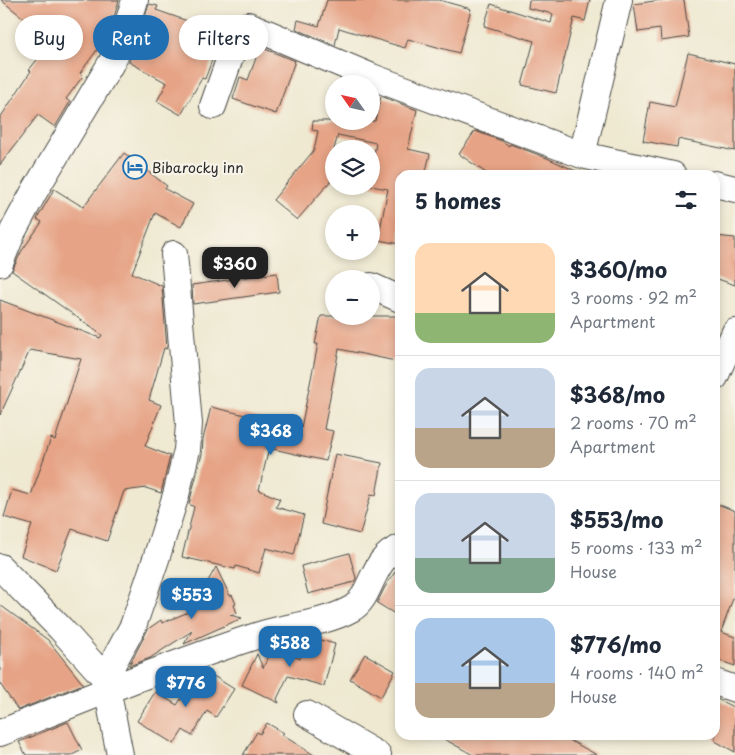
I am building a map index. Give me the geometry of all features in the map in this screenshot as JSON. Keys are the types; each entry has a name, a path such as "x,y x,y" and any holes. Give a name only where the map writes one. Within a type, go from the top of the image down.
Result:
{"street":[{"path":"0,263 13,231 34,192 123,40 135,0"},
{"path":"582,155 619,0"},
{"path":"213,106 240,29 248,25 372,77 582,155 650,170"},
{"path":"720,185 735,189"},
{"path":"106,684 133,626 176,495 187,450 188,424 174,254"},
{"path":"380,290 395,297"},
{"path":"720,366 735,332"},
{"path":"0,733 106,684 258,635 328,617 353,608 362,597 377,567 395,550"},
{"path":"0,567 62,628 106,684 120,755"},
{"path":"720,684 735,689"},
{"path":"307,714 378,755"}],"building":[{"path":"1,0 119,0 115,15 93,15 93,55 80,73 83,76 66,99 70,102 55,127 38,115 0,165 0,118 37,60 83,60 83,15 20,15"},
{"path":"327,0 439,0 471,9 459,53 408,39 405,48 339,28 335,45 296,29 298,20 319,26"},
{"path":"529,0 590,0 585,21 574,18 556,93 522,85 534,41 484,26 491,4 551,23 553,14 528,8"},
{"path":"661,0 684,0 689,37 661,41 660,29 638,32 634,4"},
{"path":"149,4 158,6 156,10 179,18 179,60 212,60 205,79 202,78 181,115 157,101 167,83 129,62 130,60 169,60 169,15 146,15"},
{"path":"268,50 295,61 276,114 233,99 240,77 248,80 255,60 268,60"},
{"path":"688,53 735,64 735,151 678,139 677,147 643,141 650,102 675,107"},
{"path":"381,96 417,110 408,149 430,154 426,170 395,170 395,243 380,240 380,230 388,189 380,188 380,140 362,140 338,135 337,140 325,140 325,187 297,220 273,200 314,150 318,131 312,130 313,121 325,121 325,130 380,130"},
{"path":"475,131 574,170 482,170 459,154"},
{"path":"124,153 167,186 165,189 193,204 181,227 155,213 132,273 162,286 167,349 164,348 149,400 161,405 145,446 170,456 161,493 146,488 124,491 107,541 72,529 56,570 21,556 32,525 4,517 12,490 31,495 51,438 55,440 81,359 30,350 0,415 0,300 100,338 102,335 12,271 21,252 42,222 37,219 54,189 83,207"},
{"path":"720,236 735,238 735,285 720,280"},
{"path":"277,273 279,292 193,304 192,285"},
{"path":"321,316 325,316 325,325 380,325 380,316 395,316 395,361 339,349 324,429 333,431 326,461 269,448 259,490 280,499 276,507 304,515 294,555 266,548 259,573 236,566 235,569 182,557 194,507 189,504 202,454 203,439 211,407 301,428 318,344 315,344"},
{"path":"335,454 382,463 376,495 371,494 360,534 321,524"},
{"path":"720,505 735,511 735,593 721,632 735,637 735,666 720,661"},
{"path":"349,553 356,578 354,582 308,594 301,566"},
{"path":"216,567 236,604 234,605 237,613 230,615 242,618 184,644 192,631 150,658 129,666 148,629 161,620 162,623 191,611"},
{"path":"395,572 395,614 377,603"},
{"path":"0,605 48,640 83,684 18,710 0,684"},
{"path":"313,638 335,644 324,686 288,676 277,699 279,703 242,685 257,654 263,668 273,647 300,659 305,640"},
{"path":"365,654 395,671 381,697 350,679"},
{"path":"204,670 234,689 216,717 207,711 192,736 183,730 174,744 137,721 155,692 177,705 199,672"},
{"path":"720,700 735,708 735,752 715,741 720,740"},
{"path":"68,722 82,750 72,755 26,755 19,742"},
{"path":"267,723 314,755 243,755 257,732 260,734"},
{"path":"446,740 569,740 597,755 473,755"}],"place":[{"name":"Bibarocky inn","path":"135,167"}]}
